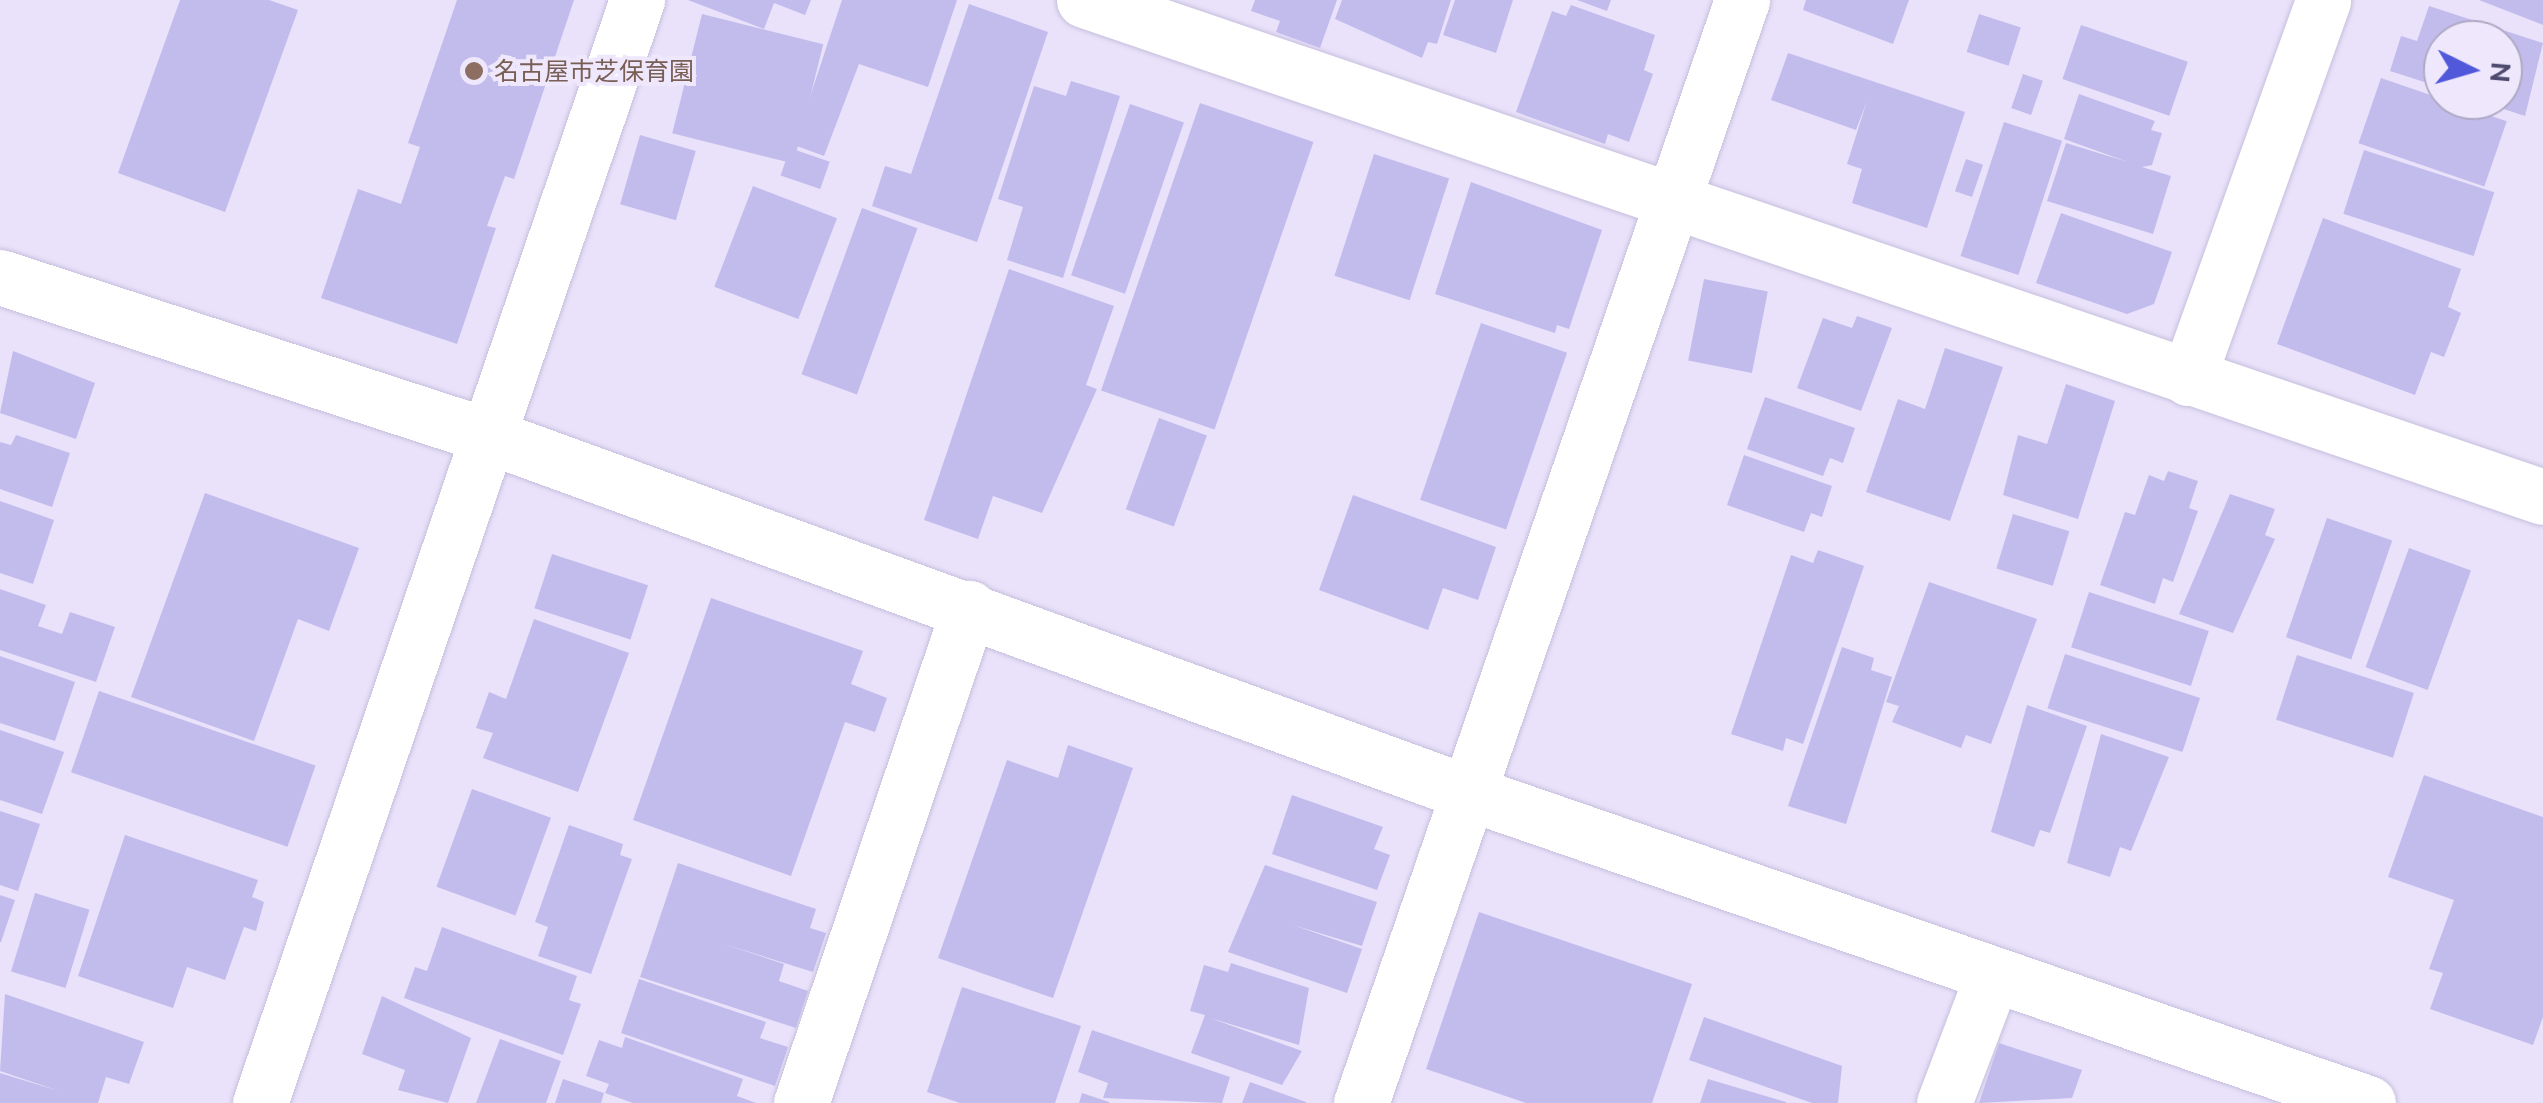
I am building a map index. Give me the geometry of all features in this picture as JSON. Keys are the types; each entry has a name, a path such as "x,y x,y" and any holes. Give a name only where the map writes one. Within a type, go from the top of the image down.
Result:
{"street":[{"path":"260,1103 483,434 637,0"},
{"path":"1084,0 1198,19 1669,202 2543,497"},
{"path":"1361,1103 1669,202 1742,0"},
{"path":"2188,378 2323,0"},
{"path":"0,277 483,434 1992,979 2368,1103"},
{"path":"802,1103 970,608"},
{"path":"1944,1103 1992,979"}],"building":[{"path":"180,0 269,0 298,10 225,212 118,173"},
{"path":"457,0 574,0 514,179 505,176 487,226 496,228 457,344 321,298 358,189 401,204 420,147 408,143"},
{"path":"688,0 811,0 805,15 774,3 764,29"},
{"path":"842,0 957,0 928,87 859,64 824,156 794,145"},
{"path":"1255,0 1337,0 1320,48 1276,32 1280,21 1251,11"},
{"path":"1342,0 1451,0 1437,44 1428,42 1422,58 1335,19"},
{"path":"1455,0 1513,0 1496,53 1443,35"},
{"path":"1577,0 1611,0 1607,11"},
{"path":"1806,0 1909,0 1893,44 1803,10"},
{"path":"2479,0 2543,0 2543,25"},
{"path":"969,4 1048,32 977,242 872,206 885,166 911,174"},
{"path":"1571,5 1655,35 1644,70 1653,74 1629,142 1608,134 1605,144 1516,112 1552,11 1566,16"},
{"path":"2429,6 2472,20 2424,20"},
{"path":"702,14 823,44 794,164 672,133"},
{"path":"1979,14 2021,28 2008,66 1967,52"},
{"path":"2423,24 2423,82 2390,71 2401,36 2417,41"},
{"path":"2081,25 2188,62 2169,116 2062,79"},
{"path":"2523,37 2543,43 2523,115"},
{"path":"1788,53 1965,112 1927,228 1852,203 1862,169 1847,164 1867,101 1856,130 1771,100"},
{"path":"2023,74 2043,81 2031,115 2011,108"},
{"path":"2381,78 2423,92 2423,120 2507,121 2484,187 2359,143"},
{"path":"1071,81 1120,96 1063,278 1007,260 1023,207 998,199 1034,86 1066,96"},
{"path":"2079,94 2155,121 2151,130 2162,133 2152,165 2142,167 2171,176 2153,234 2047,201 2066,143 2128,162 2064,139"},
{"path":"1200,103 1313,142 1214,430 1101,390"},
{"path":"1130,104 1184,123 1125,294 1071,275"},
{"path":"2004,122 2062,141 2018,275 1960,256"},
{"path":"640,135 696,151 676,220 620,204"},
{"path":"790,148 830,162 820,189 781,175"},
{"path":"2364,150 2494,192 2474,256 2343,214"},
{"path":"1374,154 1449,178 1410,300 1334,276"},
{"path":"1966,159 1983,165 1972,197 1955,191"},
{"path":"1471,182 1602,230 1569,329 1557,325 1555,333 1435,294"},
{"path":"753,186 837,218 798,319 714,287"},
{"path":"862,208 917,228 857,395 801,374"},
{"path":"2061,213 2172,252 2154,304 2127,314 2036,283"},
{"path":"2323,218 2461,269 2448,307 2461,313 2444,357 2431,352 2415,395 2277,344"},
{"path":"1009,269 1114,306 1086,385 1097,389 1042,513 993,496 978,539 924,520"},
{"path":"1704,279 1768,291 1752,373 1688,360"},
{"path":"1857,316 1892,328 1861,411 1797,388 1823,318 1852,328"},
{"path":"1481,323 1567,353 1506,529 1420,500"},
{"path":"1945,348 2003,367 1950,521 1866,492 1898,399 1925,409"},
{"path":"13,351 95,383 76,439 0,413"},
{"path":"2066,384 2115,401 2078,519 2003,495 2018,435 2047,444"},
{"path":"1765,397 1855,428 1843,463 1830,458 1823,476 1747,449"},
{"path":"1159,418 1207,435 1174,527 1126,509"},
{"path":"16,435 70,453 52,507 0,489 0,442 11,445"},
{"path":"1744,455 1832,486 1822,517 1811,513 1804,532 1727,505"},
{"path":"2168,471 2198,481 2189,508 2198,511 2173,582 2163,578 2155,604 2100,585 2125,512 2135,515 2149,475 2164,481"},
{"path":"205,493 359,548 329,631 298,619 254,741 131,697"},
{"path":"2230,494 2275,509 2265,535 2275,539 2233,633 2179,614"},
{"path":"1353,495 1496,547 1478,600 1443,588 1428,630 1319,590"},
{"path":"0,501 54,520 33,584 0,573"},
{"path":"2013,514 2069,531 2053,586 1996,569"},
{"path":"2327,518 2392,540 2351,660 2286,637"},
{"path":"2409,548 2471,571 2428,690 2366,667"},
{"path":"1818,550 1864,566 1803,744 1786,738 1783,751 1731,734 1791,555 1813,563"},
{"path":"552,554 648,585 630,639 534,608"},
{"path":"1929,582 2037,619 1991,744 1966,735 1961,748 1892,722 1899,706 1886,702"},
{"path":"0,589 46,605 38,626 62,634 70,612 115,627 96,682 0,650"},
{"path":"2089,592 2209,631 2191,686 2071,647"},
{"path":"711,598 863,651 851,684 887,698 875,732 845,722 791,876 633,820"},
{"path":"534,619 629,653 578,792 483,758 493,733 476,728 489,692 506,699"},
{"path":"1842,647 1874,658 1871,670 1892,677 1846,824 1788,806"},
{"path":"2065,654 2200,698 2182,752 2047,708"},
{"path":"2297,655 2414,693 2393,758 2276,720"},
{"path":"0,656 75,682 55,741 0,723"},
{"path":"99,691 316,766 288,847 71,772"},
{"path":"2027,705 2087,726 2050,833 2040,830 2034,847 1991,832"},
{"path":"0,730 64,752 42,814 0,800"},
{"path":"2101,734 2169,757 2131,851 2120,847 2110,877 2067,863"},
{"path":"1068,745 1133,768 1053,998 938,958 1007,760 1058,778"},
{"path":"2424,775 2543,817 2543,1017 2533,1045 2430,1009 2443,973 2429,969 2454,900 2388,877"},
{"path":"472,789 551,818 515,915 436,887"},
{"path":"1292,795 1383,827 1374,849 1390,855 1377,890 1272,854"},
{"path":"0,811 40,824 18,891 0,885"},
{"path":"569,825 623,844 620,855 632,859 591,974 538,956 548,927 535,922"},
{"path":"125,835 258,880 252,897 264,902 256,931 244,927 225,980 187,967 173,1008 78,976"},
{"path":"678,863 816,909 810,928 826,933 813,972 721,943 784,964 779,981 808,991 796,1028 640,977"},
{"path":"1265,865 1377,902 1362,946 1293,925 1362,949 1347,993 1228,952"},
{"path":"35,893 90,910 66,988 11,971"},
{"path":"0,895 15,900 1,942 0,942"},
{"path":"1479,912 1692,984 1652,1103 1526,1103 1426,1069"},
{"path":"442,927 577,976 569,1000 581,1004 563,1055 404,998 415,967 427,971"},
{"path":"1231,963 1309,988 1299,1045 1210,1018 1302,1051 1282,1085 1191,1053 1205,1015 1190,1011 1204,965 1228,972"},
{"path":"639,979 766,1022 760,1038 788,1047 775,1086 621,1033"},
{"path":"962,987 1081,1026 1055,1103 960,1103 927,1092"},
{"path":"5,994 144,1042 129,1084 106,1077 98,1103 0,1103 0,1073 59,1091 0,1071"},
{"path":"382,996 471,1038 448,1103 398,1090 405,1070 362,1054"},
{"path":"1704,1017 1842,1066 1838,1103 1812,1103 1689,1060"},
{"path":"1092,1030 1230,1077 1222,1103 1103,1098 1108,1083 1078,1072"},
{"path":"625,1037 743,1079 737,1096 756,1103 633,1103 605,1093 609,1084 586,1076 599,1040 622,1048"},
{"path":"500,1039 561,1061 546,1103 476,1103"},
{"path":"1999,1043 2082,1070 2072,1098 1979,1103"},
{"path":"563,1079 604,1093 601,1103 555,1103"},
{"path":"1708,1079 1786,1102 1786,1103 1700,1103"},
{"path":"1250,1082 1306,1102 1306,1103 1242,1103"},
{"path":"1082,1093 1109,1102 1109,1103 1079,1103"}],"place":[{"name":"名古屋市芝保育園","path":"474,71"}]}
